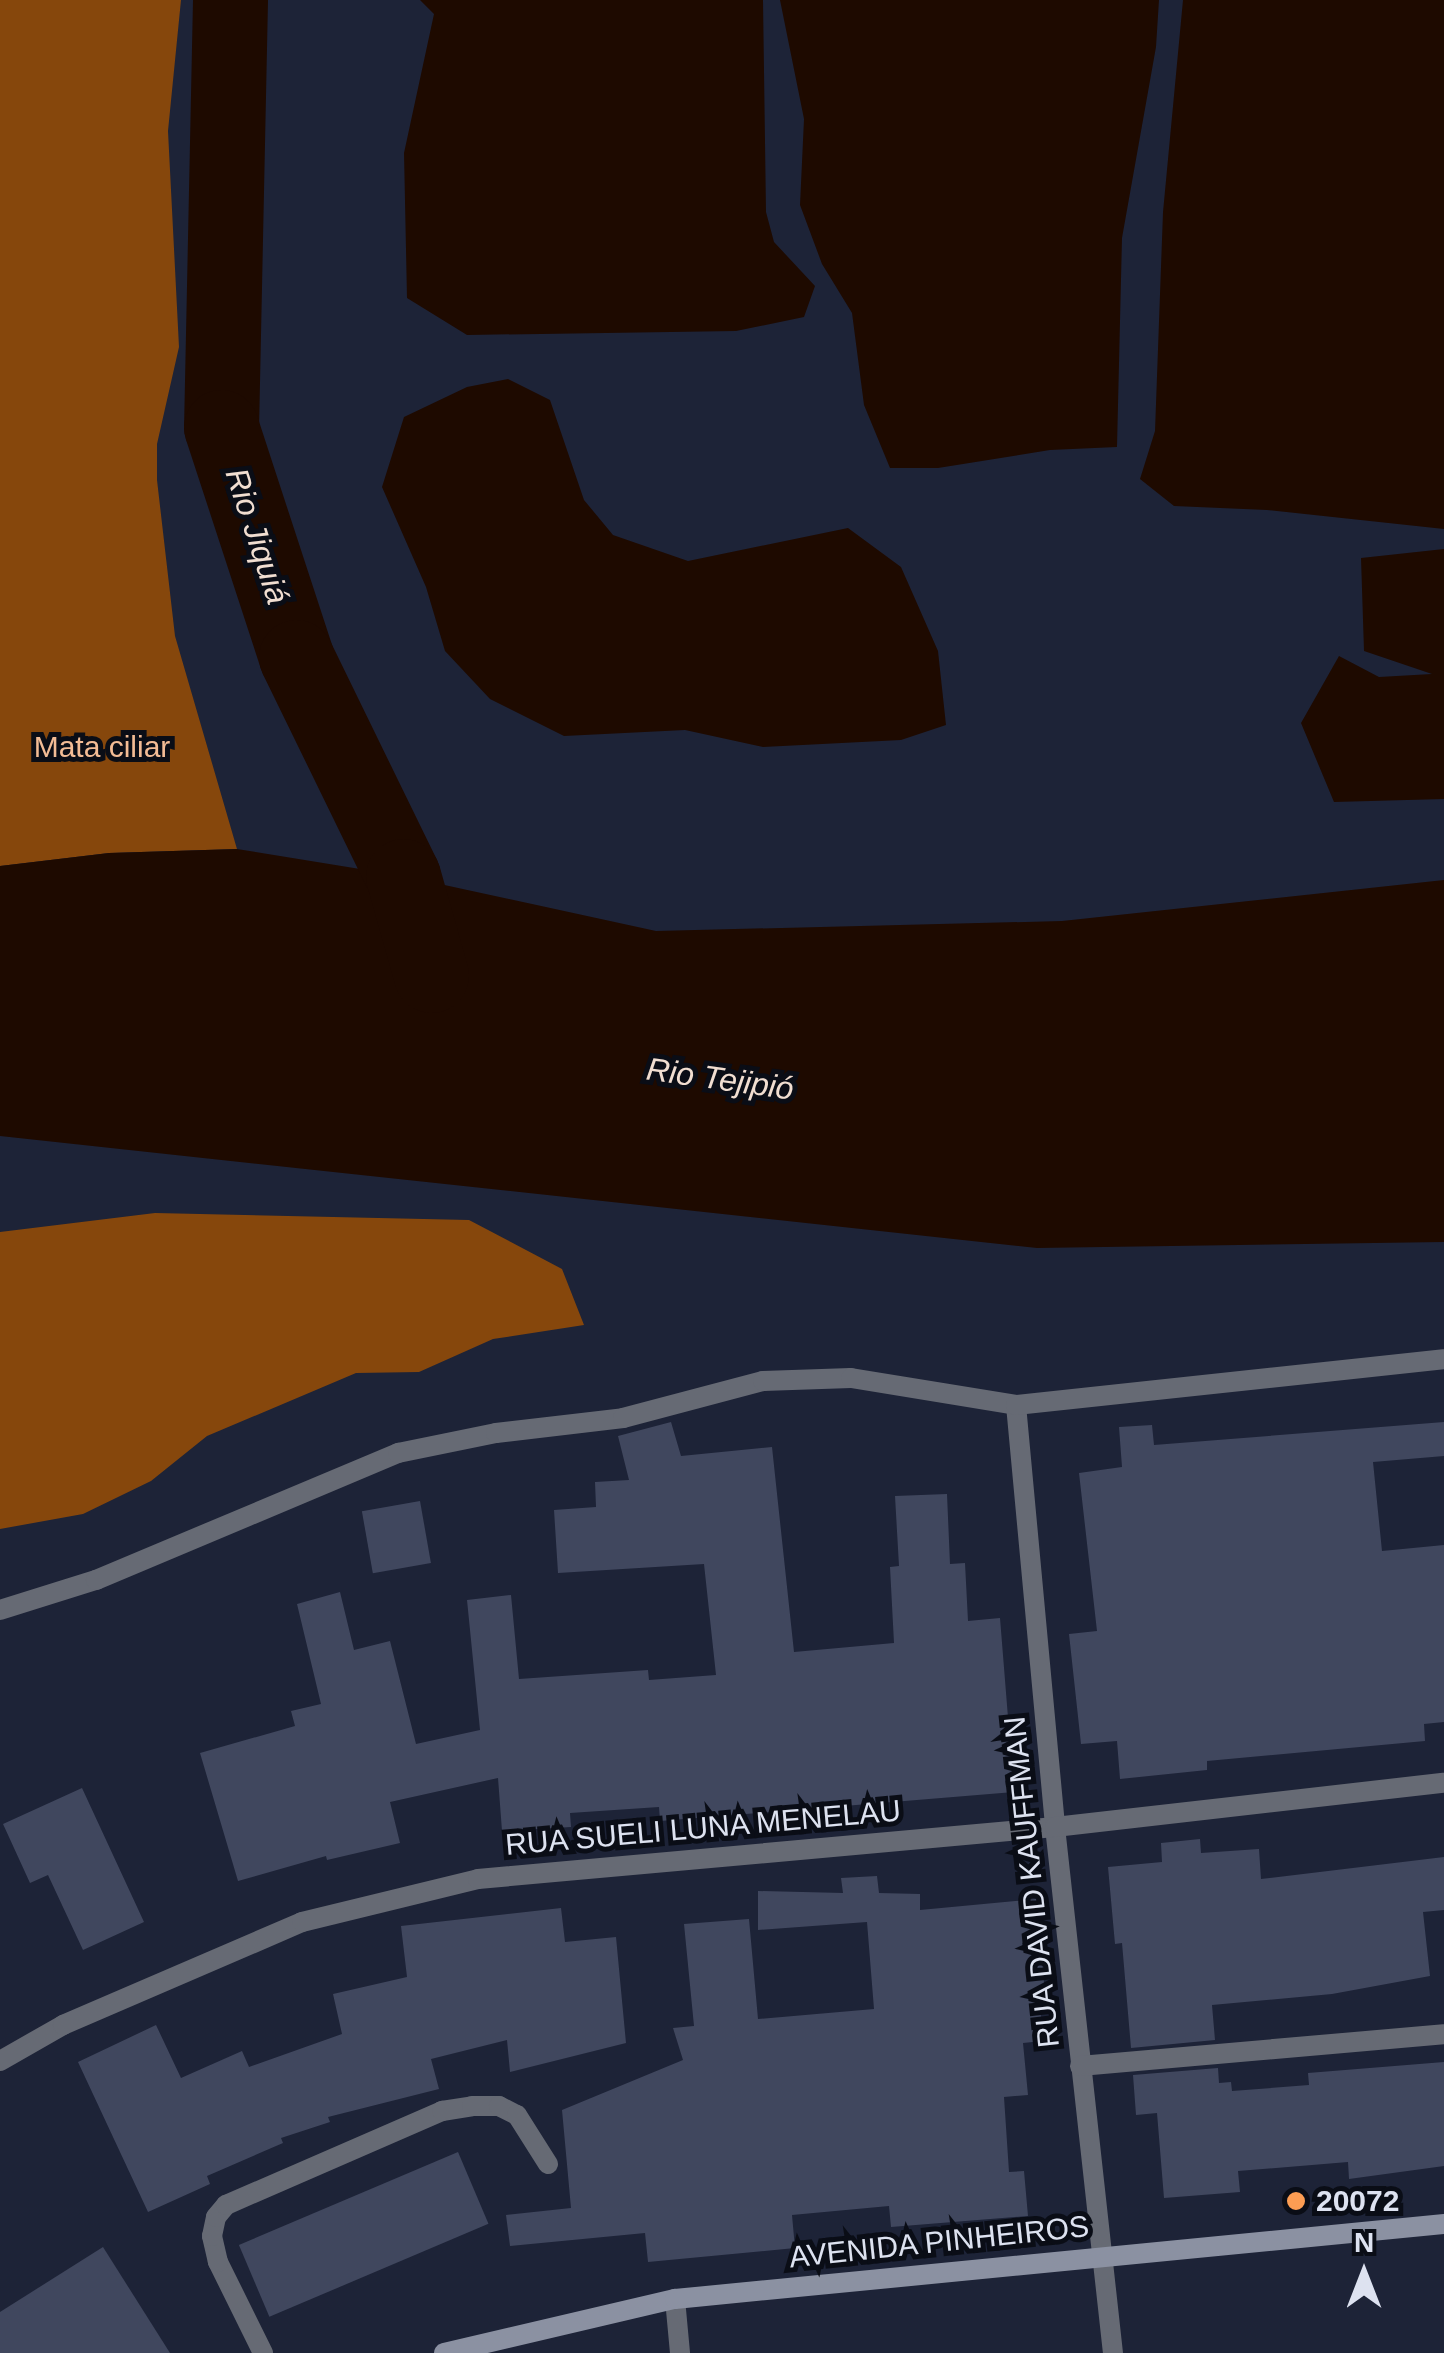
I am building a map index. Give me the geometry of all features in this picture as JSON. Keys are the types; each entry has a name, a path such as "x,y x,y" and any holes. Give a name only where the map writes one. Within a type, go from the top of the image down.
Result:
{"street":[{"path":"0,1610 96,1580 398,1452 496,1433 623,1418 764,1380 851,1378 1016,1405 1444,1359"},
{"name":"RUA DAVID KAUFFMAN","path":"1016,1405 1055,1826 1112,2353"},
{"name":"RUA SUELI LUNA MENELAU","path":"0,2061 78,2018 302,1922 478,1879 1055,1826 1444,1783"},
{"path":"1080,2066 1444,2034"},
{"path":"263,2353 218,2262 212,2236 216,2218 226,2205 442,2111 472,2106 499,2106 517,2115 548,2164"},
{"name":"AVENIDA PINHEIROS","path":"444,2353 675,2298 1444,2224"},
{"path":"675,2298 680,2353"}],"green space":[{"name":"Mata ciliar","path":"0,0 181,0 168,131 179,347 157,444 157,480 175,636 237,849 109,853 0,866"},
{"path":"155,1213 469,1220 562,1269 584,1325 493,1339 419,1372 356,1373 207,1436 151,1481 83,1514 0,1529 0,1232"}],"water":[{"path":"420,0 763,0 766,212 774,242 815,286 804,317 736,331 467,335 407,298 404,153 434,14"},
{"path":"780,0 1159,0 1156,47 1122,238 1117,447 1050,450 938,468 890,468 864,405 852,313 822,264 800,205 804,119"},
{"path":"1183,0 1444,0 1444,529 1267,510 1174,506 1140,479 1155,431 1163,212"},
{"path":"508,379 550,400 584,500 613,535 688,561 848,528 901,567 938,651 946,725 901,740 763,747 685,730 564,736 490,699 445,651 426,587 382,487 404,417 467,387"},
{"path":"1444,549 1444,799 1334,802 1301,723 1339,656 1379,677 1432,674 1364,651 1361,558"},
{"name":"Rio Tejipió","path":"237,849 403,876 656,931 1062,921 1444,880 1444,1242 1037,1248 0,1136 0,866 109,853"}],"building":[{"path":"671,1422 681,1456 772,1447 794,1652 894,1643 890,1567 899,1566 895,1496 947,1494 950,1564 965,1563 968,1621 1000,1618 1014,1792 660,1821 659,1807 570,1813 571,1827 502,1831 498,1778 390,1802 400,1843 327,1860 326,1856 238,1881 200,1753 295,1726 291,1711 321,1704 297,1604 340,1592 354,1650 390,1641 416,1744 480,1730 467,1600 511,1595 519,1679 648,1670 649,1680 716,1675 704,1564 558,1573 554,1510 596,1507 595,1482 629,1480 618,1436"},
{"path":"1444,1422 1444,1456 1373,1462 1382,1551 1444,1545 1444,1722 1424,1724 1425,1741 1207,1761 1207,1770 1120,1779 1117,1741 1081,1744 1069,1634 1097,1631 1079,1473 1122,1467 1119,1427 1152,1425 1154,1445"},
{"path":"420,1501 431,1563 373,1573 362,1511"},
{"path":"82,1788 144,1922 83,1950 48,1875 30,1883 3,1824"},
{"path":"1200,1839 1201,1853 1259,1849 1261,1879 1444,1857 1444,1910 1423,1912 1430,1976 1332,1994 1212,2005 1215,2040 1131,2048 1122,1943 1115,1944 1108,1867 1162,1862 1161,1843"},
{"path":"877,1876 879,1893 920,1894 920,1910 1036,1899 1045,1993 1039,1993 1043,2041 1023,2043 1028,2095 1004,2097 1009,2172 1024,2171 1028,2216 891,2227 889,2206 792,2215 795,2248 648,2262 645,2233 510,2246 506,2215 571,2208 562,2110 683,2060 673,2028 694,2026 684,1924 749,1919 758,2019 874,2009 867,1922 758,1930 758,1891 843,1893 841,1878"},
{"path":"561,1908 565,1942 616,1937 626,2043 510,2072 507,2040 431,2059 439,2089 328,2117 330,2122 281,2138 283,2143 207,2176 210,2184 148,2212 78,2062 156,2025 181,2078 242,2051 249,2067 342,2034 333,1994 407,1977 401,1926"},
{"path":"1444,2062 1444,2166 1349,2179 1348,2162 1238,2171 1240,2192 1164,2198 1157,2113 1136,2115 1133,2075 1218,2068 1219,2083 1231,2082 1232,2091 1309,2085 1308,2073"},
{"path":"458,2152 488,2224 269,2317 239,2245"},
{"path":"103,2247 170,2353 0,2353 0,2312"}],"waterway":[{"name":"Rio Jiquiá","path":"230,0 221,427 296,657 403,876 431,975"}],"place":[{"name":"20072","path":"1296,2201"}]}
